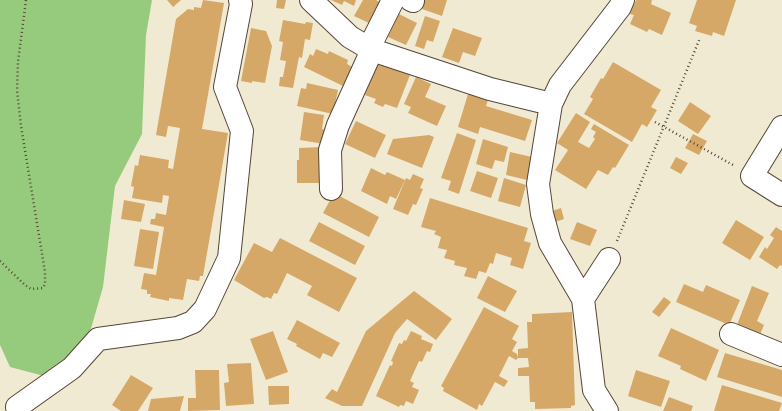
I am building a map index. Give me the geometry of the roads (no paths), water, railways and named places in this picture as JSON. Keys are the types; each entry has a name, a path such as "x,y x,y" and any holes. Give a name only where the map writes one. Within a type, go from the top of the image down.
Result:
{"street":[{"path":"17,407 72,368 98,339 178,328 193,322 205,309 229,258 242,131 225,87 241,4 240,0"},
{"path":"311,0 350,37 371,49 490,89 551,104"},
{"path":"331,189 330,150 338,125 371,49 406,0"},
{"path":"607,411 594,390 582,299 550,243 542,214 538,184 551,104 560,85 620,7 623,0"},
{"path":"782,127 752,176 782,195"},
{"path":"582,299 609,259"},
{"path":"731,334 782,355"}]}
